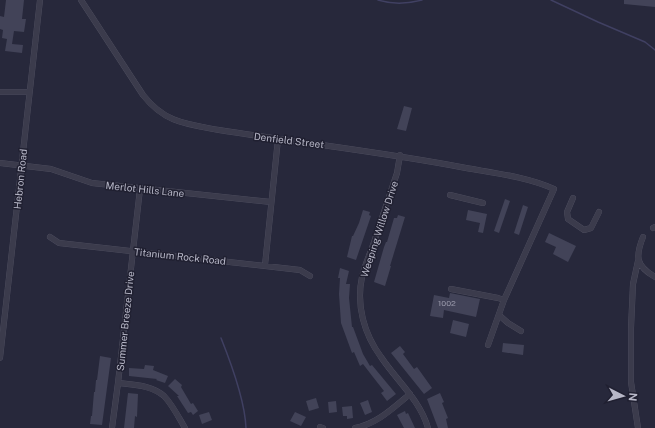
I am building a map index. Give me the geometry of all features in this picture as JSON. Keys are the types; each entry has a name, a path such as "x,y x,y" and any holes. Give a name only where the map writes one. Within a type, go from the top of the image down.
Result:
{"street":[{"name":"Hebron Road","path":"0,358 40,0"},
{"name":"Denfield Street","path":"81,0 137,86 152,105 165,116 192,125 400,156 522,179 554,189 504,300"},
{"path":"0,92 29,92"},
{"path":"265,265 278,139"},
{"name":"Weeping Willow Drive","path":"400,156 397,173 362,277 361,302 364,324 372,343 382,359 410,394 422,412 428,428"},
{"name":"Merlot Hills Lane","path":"0,163 51,169 92,183 271,202"},
{"name":"Summer Breeze Drive","path":"112,428 140,189"},
{"path":"450,195 483,203"},
{"path":"574,198 567,212 568,219 584,230 591,228 599,212"},
{"name":"Titanium Rock Road","path":"50,237 59,243 265,265 300,270 310,276"},
{"path":"638,428 631,382 631,328 633,284 638,261 639,246 643,237"},
{"path":"638,261 644,270 655,277"},
{"path":"451,290 504,300 488,345"},
{"path":"499,315 521,331"},
{"path":"118,383 143,386 158,392 167,401 185,428"},
{"path":"354,428 375,421 410,394"}],"building":[{"path":"6,0 24,0 22,19 26,19 24,32 14,31 12,44 23,45 22,53 5,51 7,39 2,38 3,30 0,29 0,16 4,17"},
{"path":"624,0 655,0 655,7 624,4"},
{"path":"404,106 412,108 406,131 397,129"},
{"path":"505,199 510,201 499,233 494,231"},
{"path":"523,205 528,207 519,235 514,233"},
{"path":"363,210 370,212 369,215 371,216 356,260 347,257 352,236 359,223"},
{"path":"468,210 487,214 483,233 478,232 480,223 466,220"},
{"path":"398,215 405,217 385,286 374,282 394,218 397,218"},
{"path":"549,233 576,246 568,262 553,254 556,247 545,242"},
{"path":"340,268 349,271 346,284 350,284 349,298 352,327 363,354 370,366 372,365 396,394 387,401 381,393 384,391 363,364 360,366 354,352 352,353 341,323 339,294 340,278 338,278"},
{"path":"450,293 480,299 476,317 444,310 443,318 430,316 434,295 449,298"},
{"path":"453,320 469,324 466,337 450,333"},
{"path":"503,343 524,345 523,355 502,352"},
{"path":"400,346 405,352 403,354 414,369 417,367 432,388 424,394 391,353"},
{"path":"100,356 111,358 102,425 90,424"},
{"path":"145,365 154,366 153,370 168,376 165,383 156,380 157,379 129,376 129,368 144,369"},
{"path":"175,379 182,385 181,387 191,404 193,403 198,411 193,415 191,412 188,413 177,396 179,396 168,386"},
{"path":"128,393 138,394 137,417 135,416 134,428 124,428"},
{"path":"440,393 448,418 446,419 448,428 438,428 427,399"},
{"path":"316,398 319,408 309,411 306,401"},
{"path":"368,400 372,412 365,415 360,403"},
{"path":"336,401 337,412 329,413 328,402"},
{"path":"352,406 353,418 347,419 347,416 343,416 342,407"},
{"path":"405,411 406,414 408,413 415,428 404,428 397,415"},
{"path":"209,412 212,420 202,424 199,415"},
{"path":"295,412 306,417 301,426 290,421"}],"waterway":[{"path":"378,0 390,3 422,0"},
{"path":"551,0 645,42 655,50"},
{"path":"221,338 240,394 246,428"}]}
